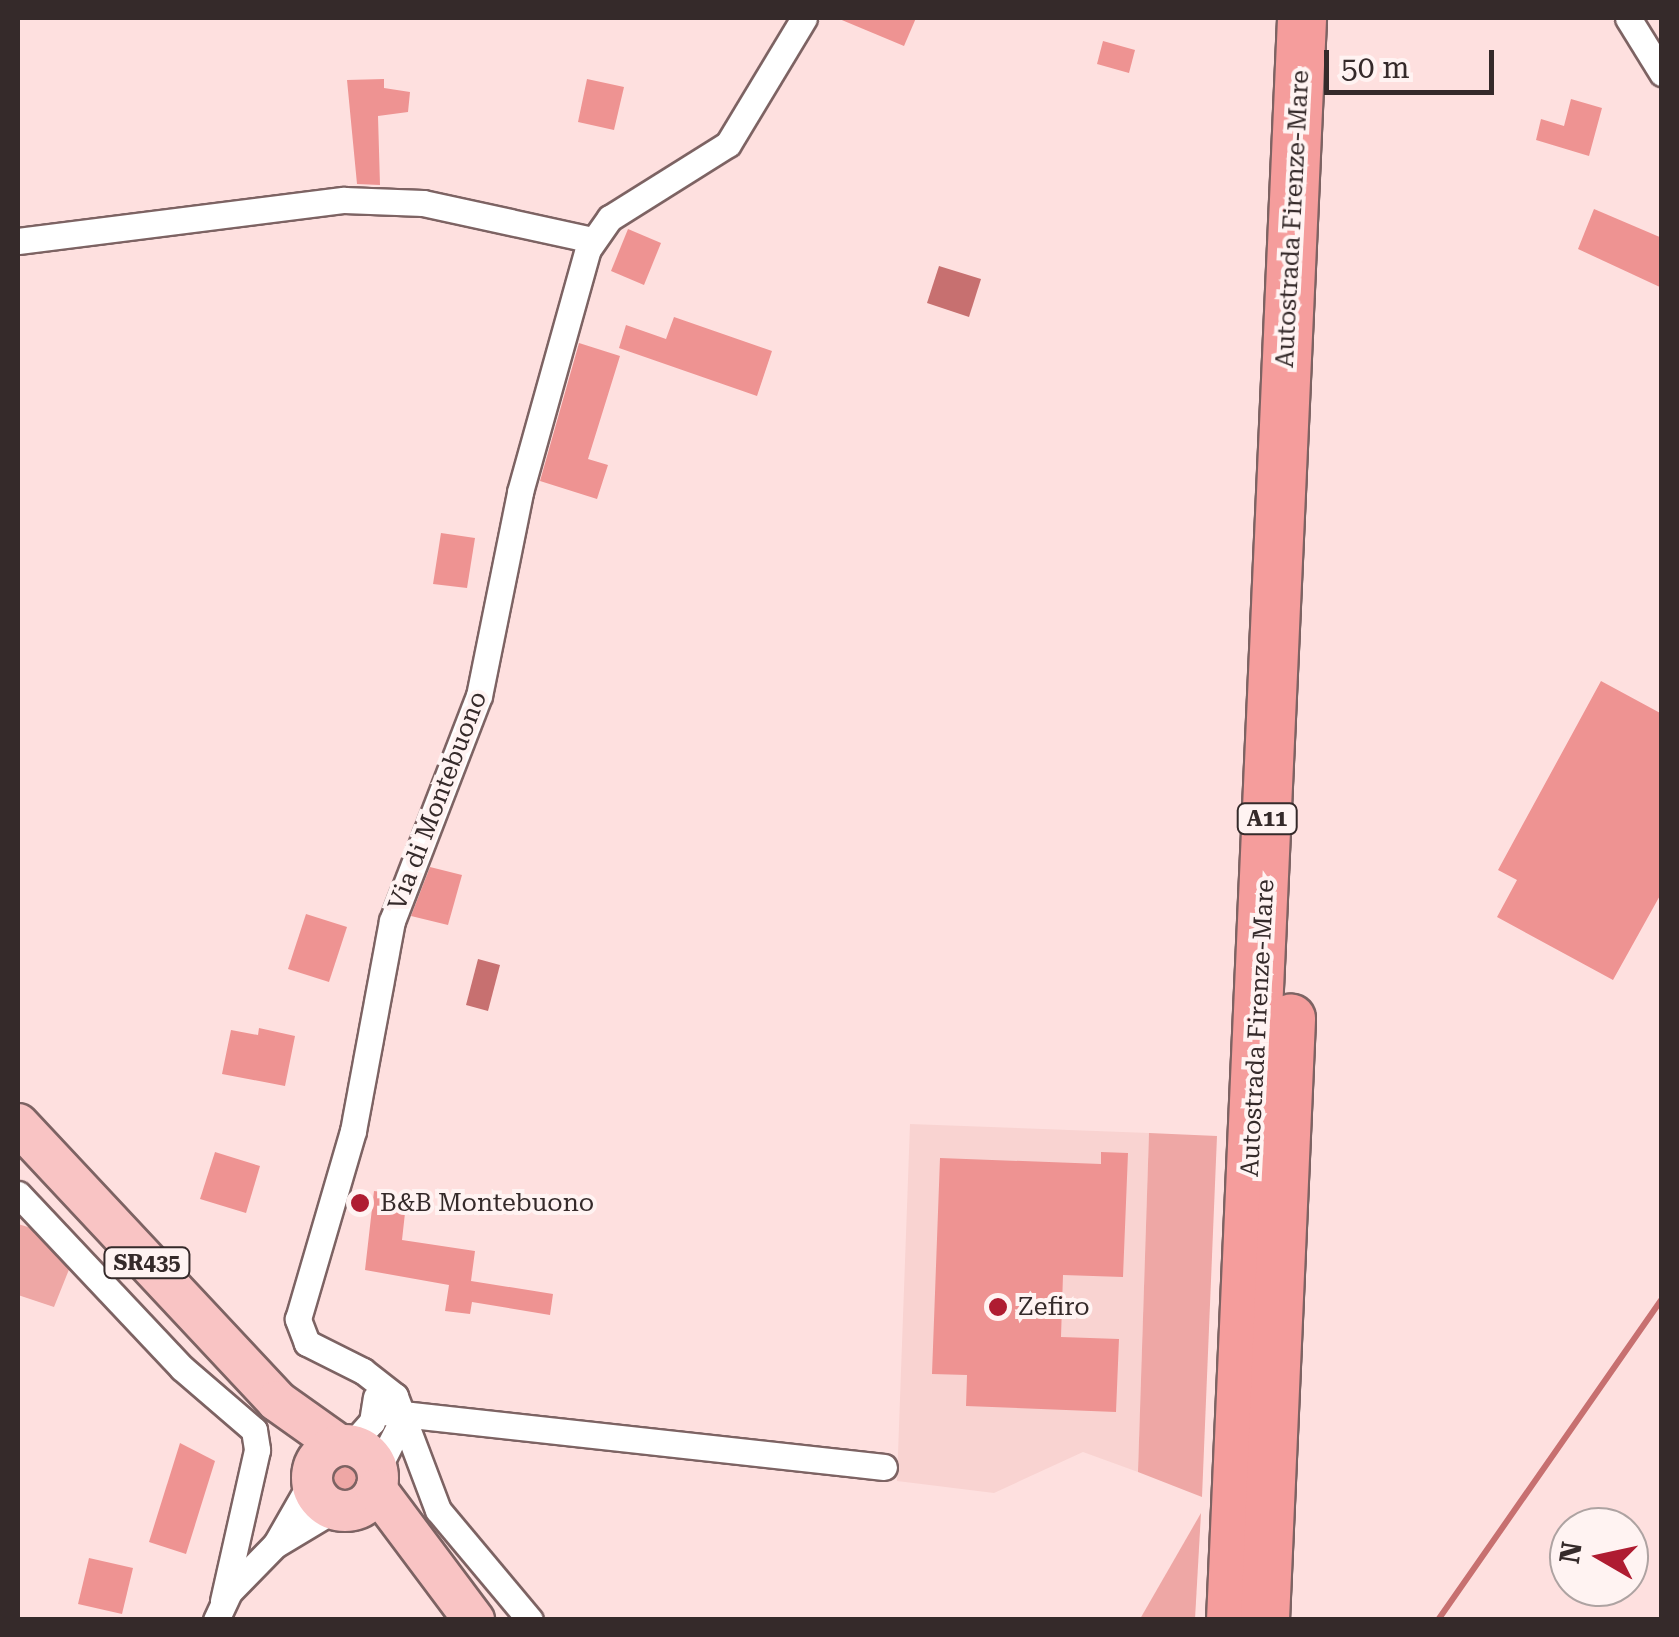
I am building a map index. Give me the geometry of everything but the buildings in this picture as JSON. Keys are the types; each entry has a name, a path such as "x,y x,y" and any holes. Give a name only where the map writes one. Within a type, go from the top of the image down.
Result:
{"highway":[{"name":"Autostrada Firenze-Mare","path":"1232,1620 1302,18"},
{"name":"Autostrada Firenze-Mare","path":"1265,1620 1334,18"}],"main road":[{"name":"SR435","path":"18,1124 349,1475"},
{"path":"349,1475 474,1620"}],"street":[{"path":"18,241 344,200 423,203 592,240 610,218 728,144 804,18"},
{"path":"1628,18 1662,73"},
{"name":"Via di Montebuono","path":"405,1415 373,1377 307,1342 298,1319 353,1131 392,921 480,696 520,492 592,240"},
{"path":"18,1194 182,1368 254,1430 257,1450 220,1610"},
{"path":"275,1545 349,1475 376,1411 373,1377"},
{"path":"376,1411 884,1467"},
{"path":"220,1610 275,1545 405,1415"},
{"path":"405,1415 443,1516 530,1620"},
{"path":"349,1475 421,1466"}],"shaded area":[{"path":"939,266 981,279 969,317 927,303"},
{"path":"478,959 500,965 488,1011 466,1005"},
{"path":"910,1124 1149,1133 1138,1472 1083,1452 994,1493 897,1481"},
{"path":"1149,1133 1217,1136 1202,1497 1138,1472"},
{"path":"18,1224 51,1234 72,1262 54,1307 18,1295"},
{"path":"344,1456 360,1462 366,1478 360,1494 344,1500 328,1494 322,1478 328,1462"},
{"path":"1201,1513 1195,1619 1140,1619"}],"waterway":[{"path":"1438,1620 1662,1299"}],"place":[{"name":"B&B Montebuono","path":"360,1203"},
{"name":"Zefiro","path":"998,1307"}]}
